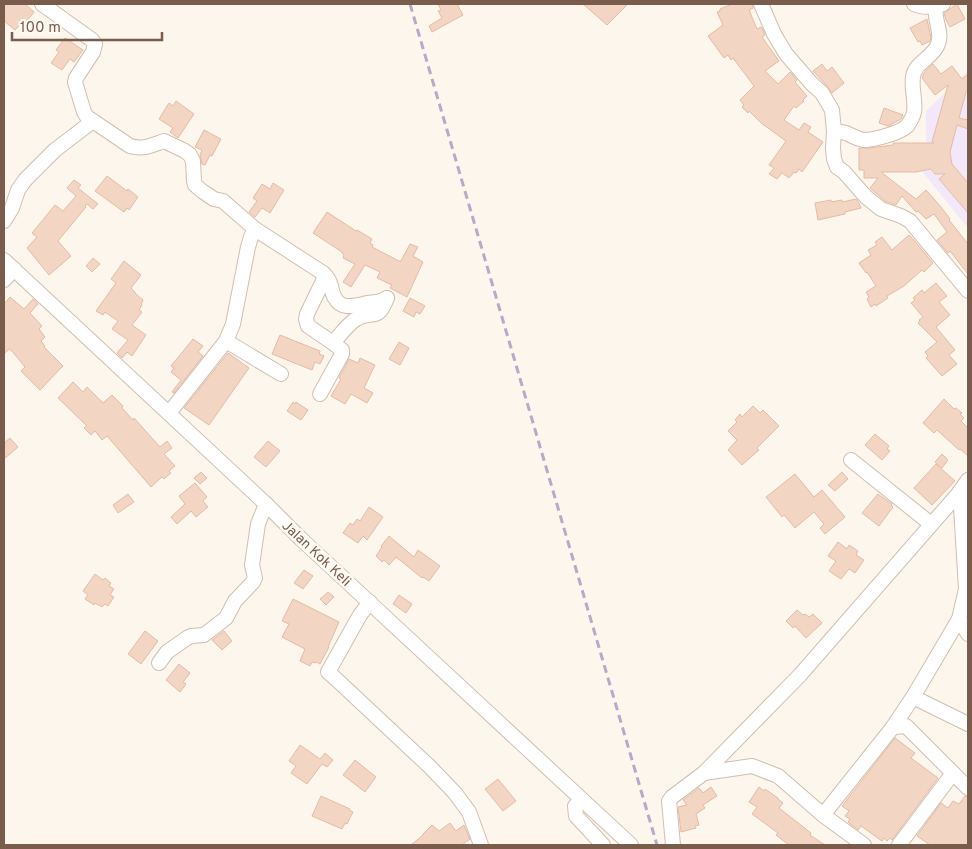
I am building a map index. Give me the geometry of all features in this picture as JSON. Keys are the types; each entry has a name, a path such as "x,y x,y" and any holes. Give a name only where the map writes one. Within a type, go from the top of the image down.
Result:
{"street":[{"path":"42,4 95,44 93,52 75,82 87,117 130,146 138,148 147,147 164,140 185,151 193,161 194,181 202,191 214,199 223,201 255,230 323,273 330,282 335,300 342,305 356,306 370,302 379,302 387,298 379,313 355,320 333,343"},
{"path":"761,4 774,34 786,54 822,93 832,110 833,148 837,167 844,172 866,197 881,209 910,221 968,291"},
{"path":"914,4 919,6 940,5"},
{"path":"834,131 846,133 863,140 900,131 907,126 912,119 915,102 913,75 916,69 936,48 939,40 935,13 940,5"},
{"path":"4,221 12,208 18,190 25,180 54,150 93,121"},
{"path":"170,414 226,342 233,324 248,246 255,230"},
{"name":"Jalan Kok Keli","path":"4,260 631,845"},
{"path":"4,280 14,269"},
{"path":"320,394 342,354 342,350 306,323 307,314 324,279 323,273"},
{"path":"226,342 281,374"},
{"path":"851,460 932,524"},
{"path":"673,845 669,801 672,797 704,773 800,675 964,486"},
{"path":"823,814 900,722 913,696 959,619 967,588 964,486"},
{"path":"159,663 167,652 187,638 204,635 226,618 235,601 253,582 255,578 252,565 258,524 266,504"},
{"path":"370,602 360,615 328,672 456,793 469,812 481,845"},
{"path":"959,619 968,634"},
{"path":"913,696 968,724"},
{"path":"900,722 968,788"},
{"path":"704,773 752,766 778,776 864,845"},
{"path":"899,845 953,774"},
{"path":"582,800 575,806 576,816 603,845"}],"shaded area":[{"path":"968,71 968,228 921,170 926,160 926,111"}],"building":[{"path":"4,4 25,4 34,12 22,27 20,25 15,30 4,21"},
{"path":"438,4 457,4 463,15 432,32 429,26 442,18 438,11 441,10"},
{"path":"583,4 628,4 607,25"},
{"path":"732,4 752,4 753,8 749,10 757,29 762,28 765,35 762,37 779,61 765,71 778,84 790,72 797,80 795,82 807,96 796,108 794,106 784,120 799,130 804,123 811,127 808,132 823,142 802,172 799,169 789,178 782,173 777,179 769,174 774,168 769,165 786,141 742,107 744,105 740,100 754,86 733,58 731,60 728,55 724,58 708,36 723,25 717,12"},
{"path":"957,4 965,19 950,27 944,13"},
{"path":"927,19 931,38 930,41 922,45 920,41 918,42 910,28"},
{"path":"65,38 83,50 74,62 70,59 62,70 51,63 59,52 56,50"},
{"path":"822,64 827,71 832,67 844,83 832,93 813,71"},
{"path":"933,64 941,74 952,66 962,79 968,74 968,90 959,118 968,120 968,129 957,125 950,152 952,164 968,183 968,213 939,179 945,174 935,174 931,169 916,172 881,172 916,199 926,190 941,207 968,244 968,274 950,251 948,253 937,240 947,232 934,214 926,219 918,211 916,212 902,196 896,205 885,201 870,188 878,178 864,178 864,170 859,170 859,148 893,145 893,143 934,143 932,142 948,85 935,95 922,78 924,73"},
{"path":"176,101 194,114 178,138 170,132 173,128 159,119 169,103 173,106"},
{"path":"884,108 903,115 901,119 888,126 879,123"},
{"path":"204,130 221,139 205,165 202,164 200,155 202,150 195,147"},
{"path":"107,176 138,197 129,210 127,208 124,212 95,191"},
{"path":"74,180 81,185 78,188 98,204 93,209 87,204 58,241 71,256 49,275 27,248 37,237 32,233 55,205 63,211 76,196 67,188"},
{"path":"273,183 284,190 270,213 262,208 255,217 249,212 257,201 253,198 262,184 270,189"},
{"path":"856,199 861,208 818,220 815,203 831,200 831,202 842,200 842,202"},
{"path":"327,212 372,239 370,243 373,245 372,247 399,261 401,261 410,244 418,247 413,256 423,262 407,297 390,288 392,285 377,278 380,272 365,265 351,287 343,282 355,264 343,258 342,252 313,233"},
{"path":"909,235 933,263 924,272 922,270 904,286 887,296 888,298 871,307 866,292 876,286 859,263 871,255 868,250 877,245 875,242 882,237 892,250"},
{"path":"93,258 100,264 92,272 86,266"},
{"path":"124,261 141,275 131,288 143,300 139,310 142,312 132,325 146,335 132,356 127,352 122,358 117,353 128,340 112,329 118,321 105,312 103,315 96,311 116,283 111,279"},
{"path":"936,283 947,296 939,302 950,315 936,327 955,350 949,355 957,364 942,376 926,358 928,356 925,352 937,342 918,323 923,317 911,303 915,300 913,298 922,290 924,293"},
{"path":"10,297 24,309 33,299 38,304 30,313 42,326 39,329 45,337 41,341 44,347 63,366 40,390 21,371 25,367 12,351 9,349 4,354 4,304"},
{"path":"410,298 425,306 420,314 416,312 414,317 403,311"},
{"path":"280,335 320,351 319,354 324,356 320,364 315,362 312,370 272,354"},
{"path":"193,339 203,346 198,352 203,356 174,393 172,392 181,380 171,372 174,368 171,366"},
{"path":"399,342 409,348 400,365 389,359"},
{"path":"228,353 249,368 209,425 184,408"},
{"path":"360,358 375,365 364,388 373,393 367,403 351,394 345,404 331,396 341,379 339,378 349,359 358,363"},
{"path":"73,382 83,392 87,387 103,403 112,395 133,420 134,418 160,447 167,441 172,448 164,454 175,466 169,471 171,473 164,479 162,477 151,487 107,436 102,440 95,431 91,435 84,428 87,426 58,398"},
{"path":"944,399 954,409 956,408 962,413 960,414 964,418 961,421 968,428 968,456 937,430 934,433 923,423"},
{"path":"293,402 308,410 301,420 287,411"},
{"path":"753,406 760,413 763,410 779,426 757,448 759,450 742,465 728,450 737,440 728,431 737,422 735,420 740,414 742,417"},
{"path":"875,434 889,446 887,449 890,451 882,460 865,445"},
{"path":"10,438 18,447 4,459 4,443"},
{"path":"268,441 280,451 266,467 254,457"},
{"path":"942,454 948,460 942,468 935,462"},
{"path":"936,464 955,481 932,505 914,488"},
{"path":"201,472 207,478 200,484 194,478"},
{"path":"842,472 848,479 835,491 828,485"},
{"path":"795,474 814,497 822,490 845,517 825,534 820,528 824,524 814,512 795,528 784,515 782,517 766,497"},
{"path":"195,483 207,497 203,501 208,507 196,517 191,511 177,524 171,517 185,504 179,496"},
{"path":"128,494 134,502 118,513 113,505"},
{"path":"878,494 892,504 893,507 879,526 862,513"},
{"path":"369,507 383,517 367,540 363,536 358,543 343,533 350,523 353,525 357,519 360,521"},
{"path":"389,536 414,557 418,550 440,566 429,581 422,578 396,557 389,565 384,560 382,562 376,556"},
{"path":"838,542 847,549 849,545 858,551 856,555 864,560 855,573 849,569 841,579 829,571 836,561 828,556"},
{"path":"304,570 313,576 303,589 294,583"},
{"path":"95,574 103,580 105,578 111,583 109,586 114,589 110,595 114,597 108,606 105,604 102,607 95,603 94,605 85,599 88,595 83,591"},
{"path":"328,592 334,597 326,605 320,599"},
{"path":"399,595 412,604 406,613 393,604"},
{"path":"293,599 339,622 320,664 312,662 310,666 300,661 305,649 282,637 289,624 282,621"},
{"path":"797,610 809,617 813,614 822,623 806,638 795,626 793,628 786,621"},
{"path":"145,631 158,641 141,664 128,654"},
{"path":"224,631 232,641 222,650 212,640"},
{"path":"179,664 190,673 183,682 186,684 180,692 166,680"},
{"path":"895,738 915,753 911,758 938,778 892,840 890,838 887,841 884,838 882,841 861,826 858,830 848,822 850,819 845,816 849,811 842,806"},
{"path":"300,745 320,759 325,753 333,760 327,767 322,764 307,784 291,773 296,766 289,761"},
{"path":"355,760 376,777 365,792 343,775"},
{"path":"498,779 516,801 503,811 485,789"},
{"path":"711,787 717,796 703,805 705,808 696,814 699,825 695,826 696,828 681,832 678,807 687,805 683,800 699,788 703,793"},
{"path":"759,787 778,798 783,803 779,808 811,833 810,835 825,845 789,845 776,835 778,833 752,814 757,807 749,802"},
{"path":"321,796 353,812 342,829 312,816"},
{"path":"965,796 968,797 968,845 930,845 917,836 941,803 948,808 953,801 959,804"},
{"path":"450,823 456,831 464,825 470,839 462,845 411,845 432,825 439,831"}],"railway":[{"path":"410,4 657,845"}]}
